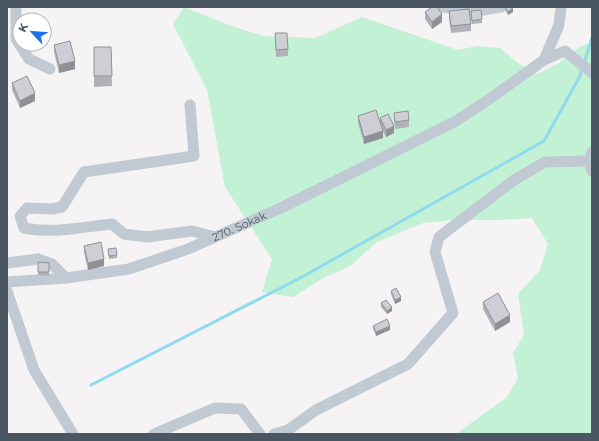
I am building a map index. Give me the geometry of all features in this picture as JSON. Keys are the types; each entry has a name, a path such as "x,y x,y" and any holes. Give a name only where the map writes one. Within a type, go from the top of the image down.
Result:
{"street":[{"path":"16,7 16,39 29,59 50,69"},
{"path":"443,7 477,11 502,7"},
{"path":"544,60 559,25 561,7"},
{"name":"270. Sokak","path":"7,282 66,278 129,269 188,249 282,207 456,121 544,60 565,51 592,73"},
{"path":"190,105 194,156 84,172 62,207 52,209 28,208 20,216 24,228 38,231 58,231 112,224 124,234 147,237 192,231 216,237"},
{"path":"274,434 288,430 316,410 408,364 453,313 435,252 439,237 514,180 545,162 591,161"},
{"path":"7,263 38,259 52,264 66,278"},
{"path":"7,291 34,370 73,434"},
{"path":"154,434 215,408 241,409 260,434"}],"green space":[{"path":"184,7 226,24 263,36 315,38 362,17 458,50 477,46 500,48 518,63 538,74 559,63 581,46 592,43 592,434 456,434 507,397 518,378 513,353 524,335 518,294 540,270 548,244 532,218 455,220 423,223 377,242 350,266 323,278 293,297 262,292 272,259 225,187 207,90 173,24"}],"building":[{"path":"432,7 437,7 442,14 432,22 425,12"},
{"path":"505,7 512,7 513,8 508,12"},
{"path":"469,9 471,24 451,26 449,11"},
{"path":"481,10 482,19 472,21 471,11"},
{"path":"275,33 287,33 288,49 276,50"},
{"path":"70,41 75,61 59,65 54,45"},
{"path":"94,47 111,47 112,76 94,76"},
{"path":"27,76 35,93 20,101 12,83"},
{"path":"376,110 383,131 364,137 358,116"},
{"path":"408,111 409,120 395,122 394,113"},
{"path":"388,114 394,126 386,130 380,118"},
{"path":"101,242 104,259 88,263 84,246"},
{"path":"116,248 117,255 109,256 108,249"},
{"path":"38,262 49,263 49,272 38,272"},
{"path":"396,288 401,297 395,300 391,291"},
{"path":"498,293 510,315 495,324 483,302"},
{"path":"386,300 392,307 387,311 381,303"},
{"path":"387,319 390,326 376,332 373,326"}],"waterway":[{"path":"584,64 592,37"},
{"path":"91,385 302,277 544,141 580,76 582,69"}]}
